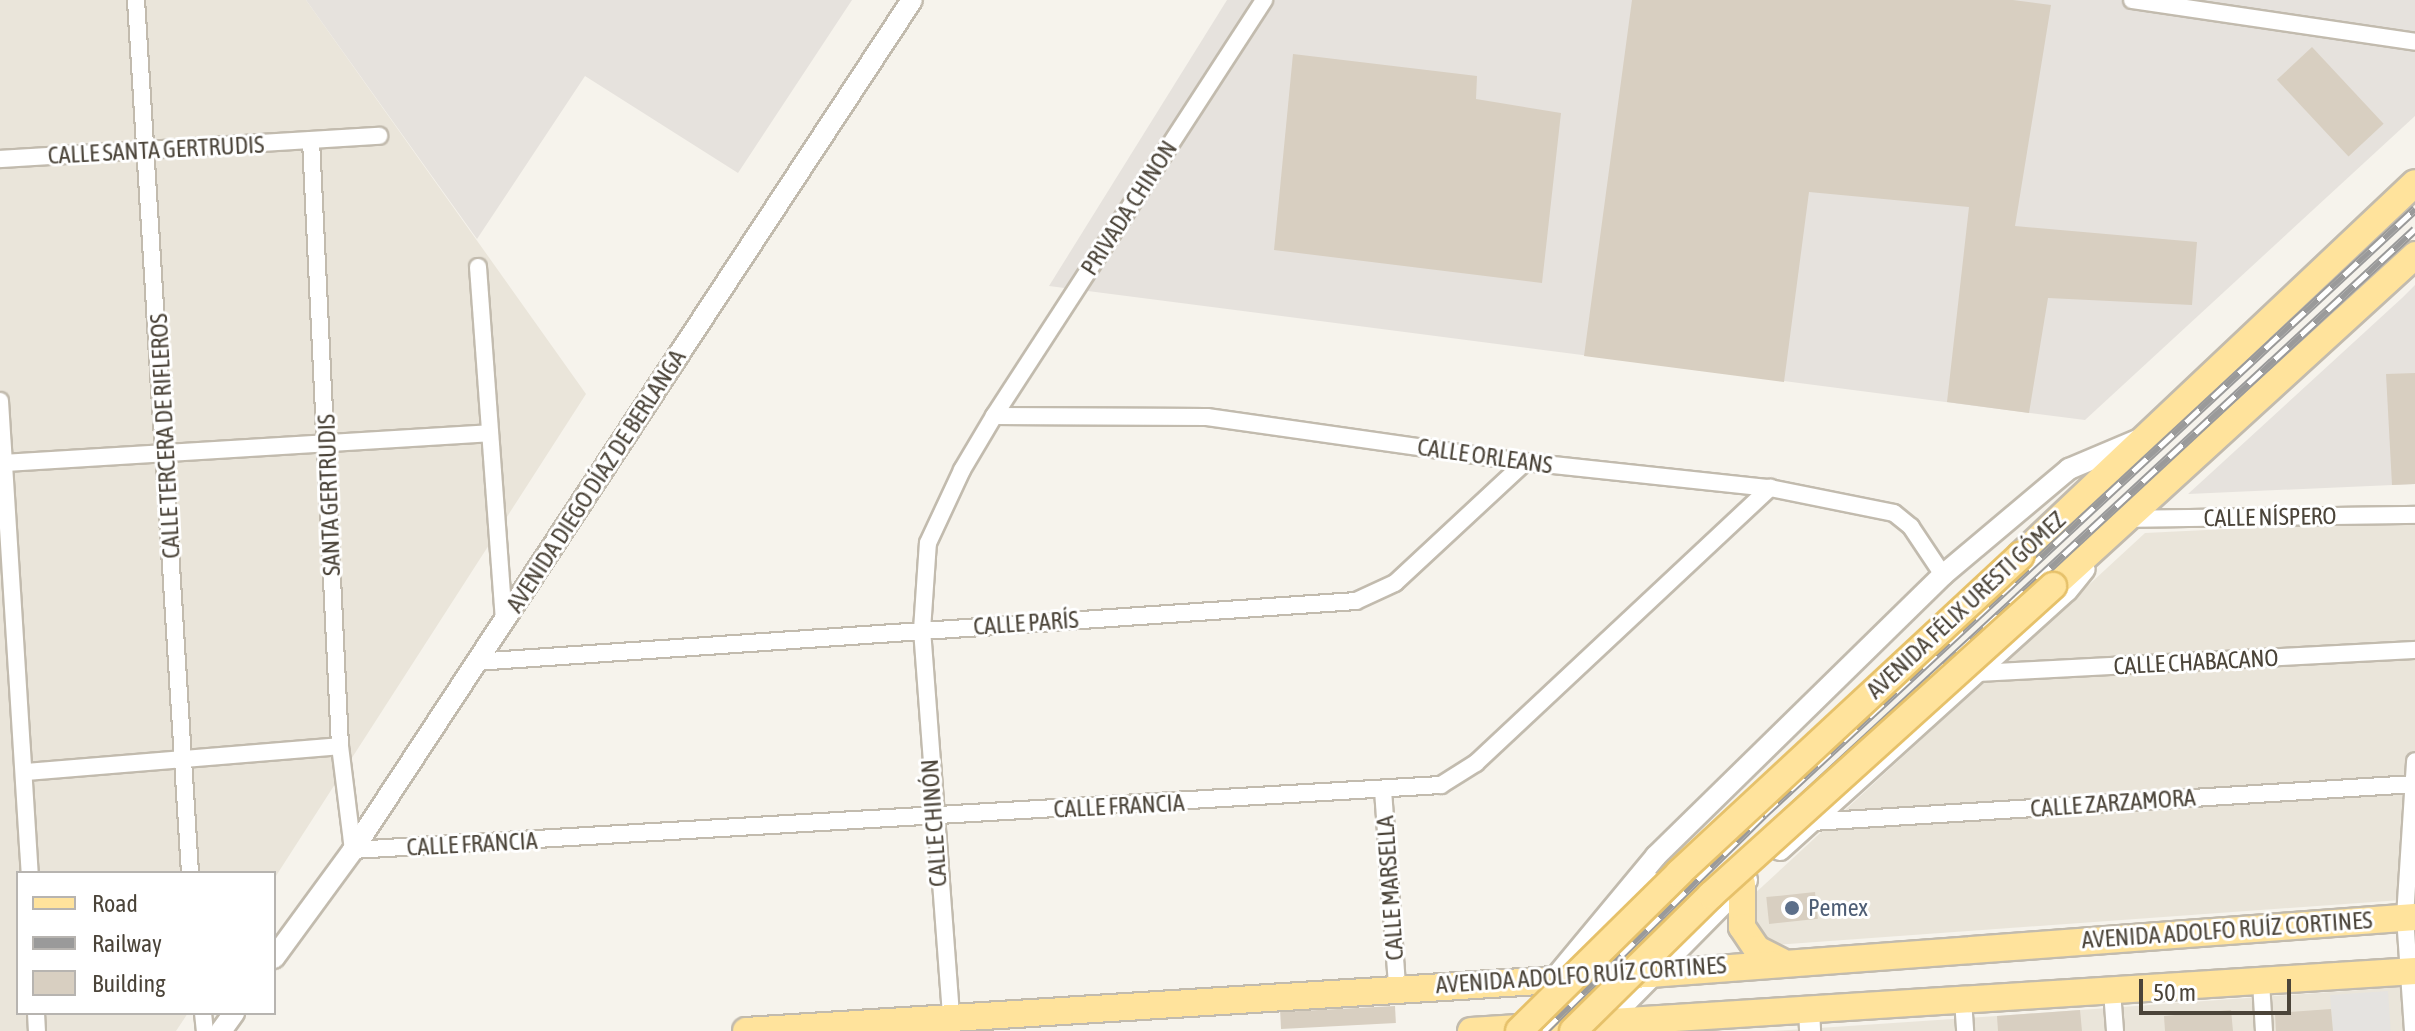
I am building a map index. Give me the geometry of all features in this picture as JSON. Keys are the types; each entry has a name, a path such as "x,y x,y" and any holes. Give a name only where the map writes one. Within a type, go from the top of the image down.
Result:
{"main road":[{"name":"AVENIDA FÉLIX URESTI GÓMEZ","path":"1510,1030 2020,556 2140,439 2415,183"},
{"name":"AVENIDA FÉLIX URESTI GÓMEZ","path":"1573,1031 1722,885 2415,255"},
{"path":"1742,884 1742,927 1757,949 1781,961"},
{"name":"AVENIDA ADOLFO RUÍZ CORTINES","path":"746,1031 1397,986 1650,974 1781,961 2410,917"},
{"name":"AVENIDA ADOLFO RUÍZ CORTINES","path":"1471,1031 1810,1021 1963,1000 2412,971"}],"street":[{"name":"CALLE TERCERA DE RIFLEROS","path":"136,0 149,151 167,451 180,759 190,871"},
{"name":"AVENIDA DIEGO DÍAZ DE BERLANGA","path":"276,955 353,850 912,0"},
{"name":"PRIVADA CHINON","path":"922,630 928,543 956,481 994,416 1264,0"},
{"path":"2132,0 2415,42"},
{"name":"CALLE SANTA GERTRUDIS","path":"0,159 379,136"},
{"name":"SANTA GERTRUDIS","path":"311,140 340,746 353,850"},
{"path":"478,267 504,621"},
{"path":"0,401 30,871"},
{"name":"CALLE ORLEANS","path":"994,416 1207,417 1525,462 1770,488 1894,513 1911,527 1943,575"},
{"path":"4,463 489,433"},
{"path":"1510,1030 1656,856 1943,575 2069,469 2140,439"},
{"name":"CALLE PARÍS","path":"475,662 1376,596 1525,462"},
{"name":"CALLE FRANCIA","path":"353,850 1383,790 1457,778 1770,488"},
{"name":"CALLE NÍSPERO","path":"2124,519 2415,515"},
{"path":"1603,1026 1650,974 1742,884 2067,591 2105,537"},
{"name":"CALLE CHINÓN","path":"922,630 932,818 951,1015"},
{"name":"CALLE CHABACANO","path":"1976,673 2415,650"},
{"path":"25,772 340,746"},
{"path":"2413,1031 2410,917 2415,761"},
{"name":"CALLE ZARZAMORA","path":"1812,822 2414,784"},
{"name":"CALLE MARSELLA","path":"1383,790 1397,986"},
{"path":"1656,856 1653,869 1659,896 1679,915 1706,919"},
{"path":"2261,982 2264,1031"},
{"path":"2112,991 2115,1031"},
{"path":"1963,1000 1965,1031"}],"shaded area":[{"path":"0,0 306,0 586,394 276,876 276,871 16,871 16,1015 187,1015 176,1031 0,1031"},
{"path":"306,0 852,0 738,173 585,76 477,239"},
{"path":"1227,0 2415,0 2415,116 2085,420 1049,286"},
{"path":"2415,285 2415,484 2188,494 2402,298"},
{"path":"2415,520 2415,899 1773,945 1762,940 1753,925 1752,896 2145,533"},
{"path":"2415,986 2415,1031 1773,1031 1997,1016"},
{"path":"2388,991 2391,1031 2333,1031 2330,995"}],"building":[{"path":"1632,0 2013,0 2051,5 2015,226 2197,242 2192,305 2048,298 2029,413 1947,402 1969,207 1809,192 1784,382 1584,356"},
{"path":"2312,47 2384,124 2349,157 2277,80"},
{"path":"1293,54 1477,76 1476,99 1561,113 1542,283 1274,250"},
{"path":"2415,373 2415,484 2392,485 2386,374"},
{"name":"Pemex","path":"1815,892 1818,919 1769,924 1766,897"},
{"path":"1395,1006 1396,1023 1281,1029 1280,1012"},
{"path":"2331,1009 2333,1031 2276,1031 2275,1013"},
{"path":"2080,1010 2082,1031 1998,1031 1997,1016"},
{"path":"2231,1010 2233,1031 2165,1031 2164,1016"}],"railway":[{"path":"1544,1031 1764,814 2415,209"},
{"path":"1561,1031 1773,824 2415,229"}],"place":[{"name":"Pemex","path":"1792,908"}]}
